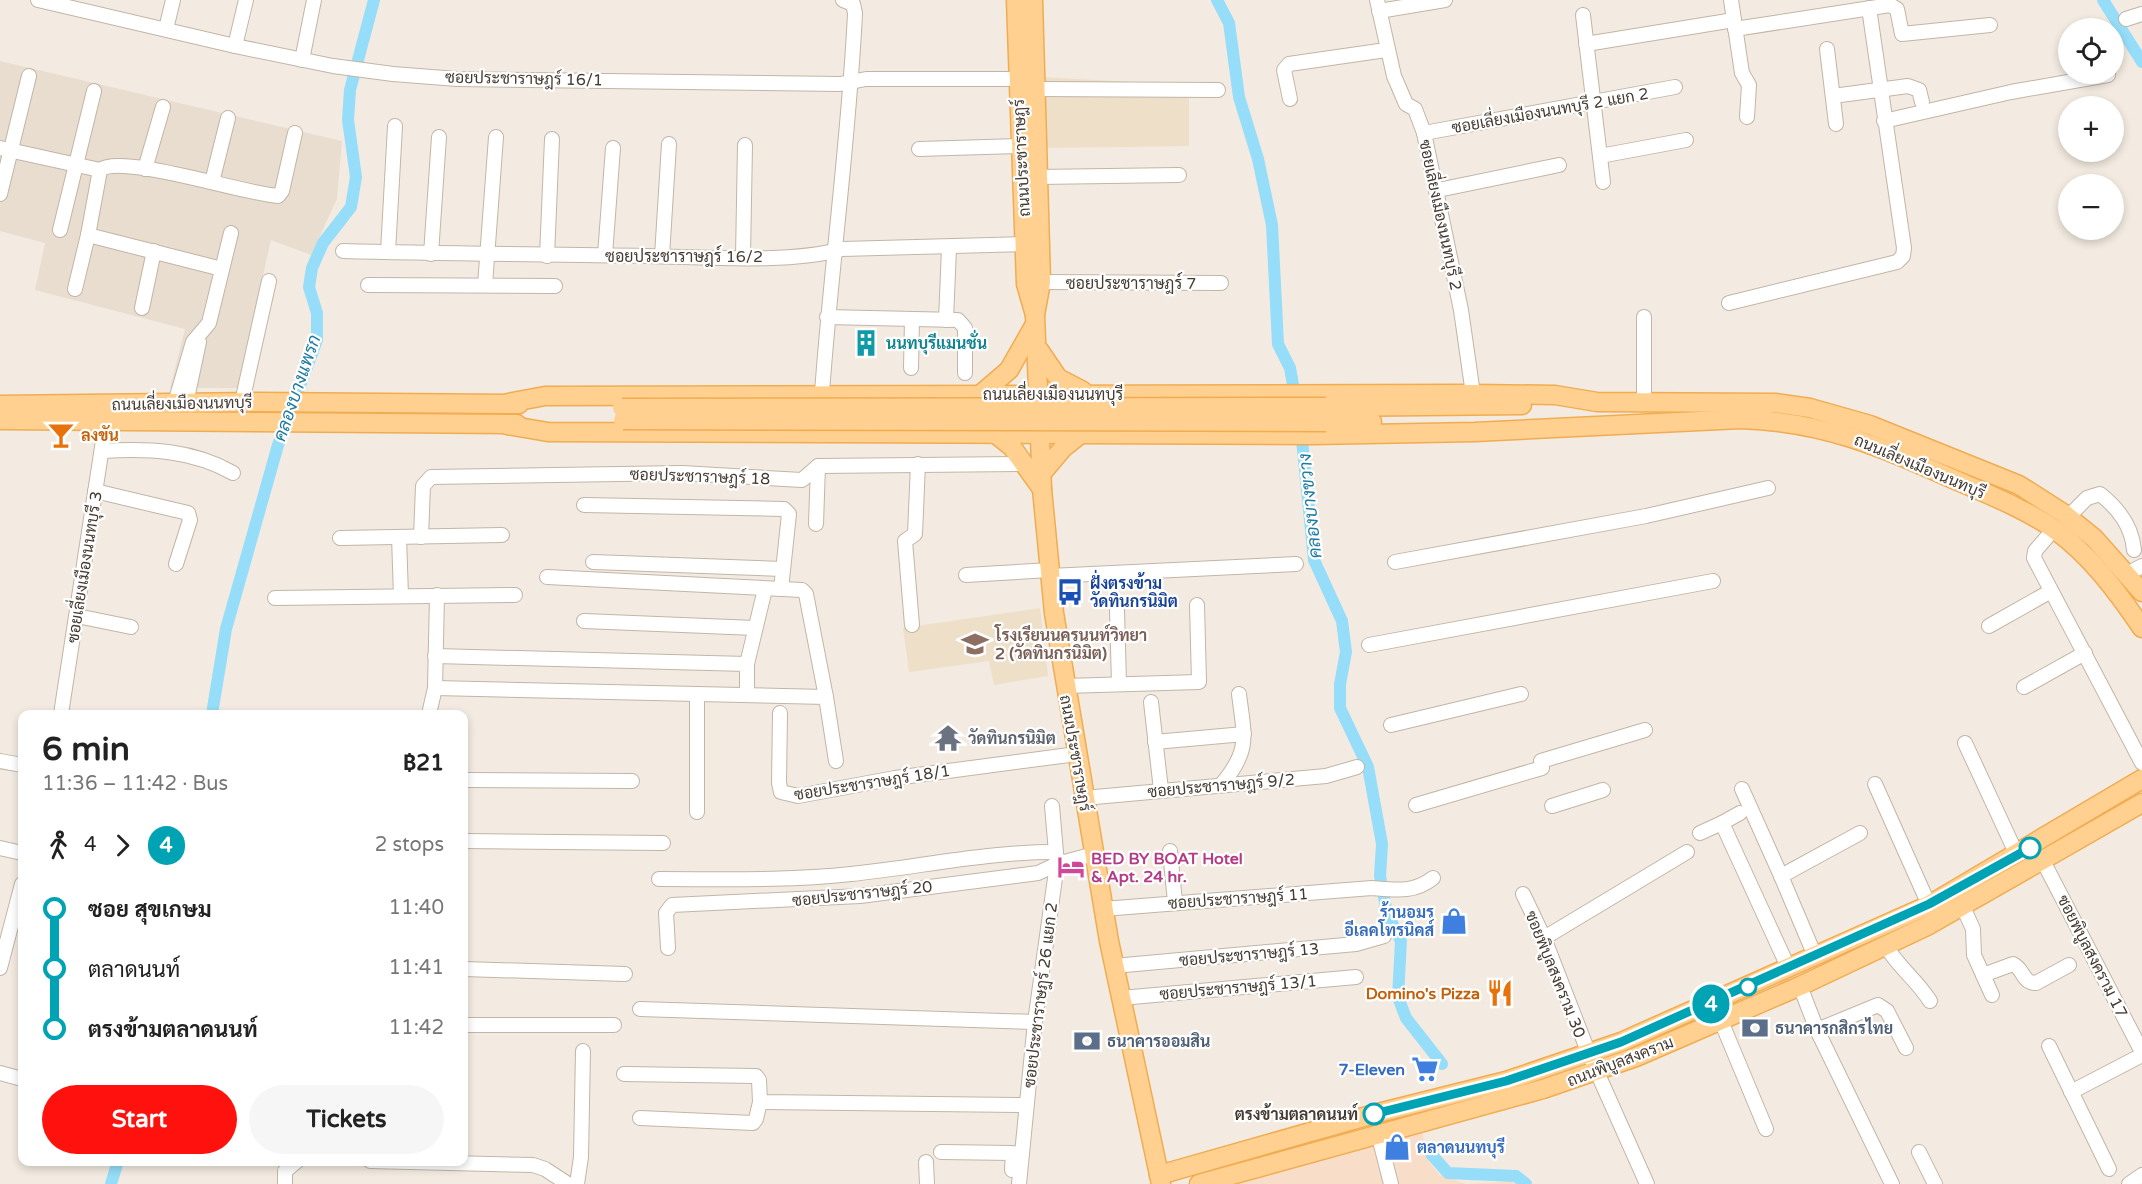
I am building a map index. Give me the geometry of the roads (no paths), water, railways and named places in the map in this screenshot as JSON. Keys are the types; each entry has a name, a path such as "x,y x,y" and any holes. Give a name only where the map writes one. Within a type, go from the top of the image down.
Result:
{"main road":[{"name":"ถนนประชาราษฎร์","path":"1016,0 1017,79 1027,296 1035,320"},
{"name":"ถนนประชาราษฎร์","path":"1033,0 1041,282 1035,320 1042,481 1050,573 1065,686 1114,966 1160,1179"},
{"path":"981,394 1010,370 1035,320"},
{"path":"1037,346 1058,378 1096,394 1089,412 1094,425 1109,433"},
{"name":"ถนนเลี่ยงเมืองนนทบุรี","path":"508,403 544,396 822,393 1283,396 1322,408 1574,427"},
{"path":"958,394 969,399 975,410 972,424 961,432"},
{"name":"ถนนเลี่ยงเมืองนนทบุรี","path":"1322,408 1473,394 1555,395 1597,402"},
{"name":"ถนนเลี่ยงเมืองนนทบุรี","path":"0,420 507,425 622,414 1482,407 1644,401 1775,404 1810,408 1870,424 2019,485 2068,517 2114,560 2135,570 2142,592"},
{"name":"ถนนเลี่ยงเมืองนนทบุรี","path":"0,405 249,402 508,403 622,414"},
{"name":"ถนนเลี่ยงเมืองนนทบุรี","path":"507,425 548,432 1313,435 1742,419 1775,420 1814,427 1872,443 2019,508 2054,529 2093,563 2142,628"},
{"path":"993,432 1012,447 1042,481 1062,448 1082,433"},
{"name":"ถนนพิบูลสงคราม","path":"1160,1179 1374,1114 1506,1081 1589,1054 1789,969 1929,904 2017,855 2142,779"},
{"name":"ถนนพิบูลสงคราม","path":"1199,1184 1597,1073 1800,986 1886,946 1963,907 2142,803"}],"street":[{"name":"ซอยประชาราษฎร์ 16/1","path":"38,0 235,46 333,66 457,79 852,82 866,79 1017,79"},
{"path":"101,14 104,0"},
{"path":"166,29 173,0"},
{"path":"235,46 246,0"},
{"path":"302,60 314,0"},
{"path":"822,393 832,252 852,82 855,13 853,4 843,0"},
{"path":"1378,5 1445,0"},
{"path":"1731,0 1742,73 1749,85 1747,117"},
{"name":"ซอยเลี่ยงเมืองนนทบุรี 2","path":"1378,5 1386,50 1401,94 1406,104 1415,110 1424,133 1438,190 1461,310 1473,394"},
{"path":"1586,44 1894,6 1902,34 1990,25"},
{"path":"1729,303 1897,262 1903,256 1904,248 1869,8"},
{"path":"2126,19 2142,14"},
{"path":"1583,15 1603,182"},
{"path":"1827,49 1836,124"},
{"path":"1290,99 1284,70 1289,64 1386,50"},
{"path":"0,194 5,149 28,76"},
{"path":"1884,121 2011,92 2058,84"},
{"name":"ซอยเลี่ยงเมืองนนทบุรี 2 แยก 2","path":"1424,133 1675,87"},
{"path":"1833,96 1880,89 1915,87 1919,90 1922,102"},
{"path":"1036,89 1218,90"},
{"path":"60,230 93,91"},
{"path":"145,169 163,107"},
{"path":"212,182 228,118"},
{"path":"388,252 395,126"},
{"path":"5,149 100,170 112,164 145,169 273,196 280,195 296,133"},
{"path":"431,254 439,137"},
{"path":"485,285 496,137"},
{"path":"547,256 552,139"},
{"path":"1600,156 1686,140"},
{"path":"662,256 669,144"},
{"path":"742,257 745,145"},
{"path":"919,149 1020,146"},
{"path":"605,255 613,148"},
{"path":"1438,190 1559,165"},
{"path":"75,289 100,170"},
{"path":"1038,177 1179,175"},
{"path":"180,403 192,342 209,323 231,233"},
{"path":"87,235 222,269"},
{"name":"ซอยประชาราษฎร์ 16/2","path":"343,251 487,256 742,257 821,255 842,249 949,248 1024,244"},
{"path":"946,320 949,248"},
{"path":"142,308 154,251"},
{"path":"249,402 269,281"},
{"name":"ซอยประชาราษฎร์ 7","path":"1041,282 1221,284"},
{"path":"368,285 555,286"},
{"path":"827,317 958,320 965,328 965,373"},
{"path":"1644,317 1644,401"},
{"path":"911,368 912,319"},
{"name":"ซอยเลี่ยงเมืองนนทบุรี 3","path":"62,710 86,538 106,421"},
{"path":"102,451 164,450 214,462 233,473"},
{"name":"ซอยประชาราษฎร์ 18","path":"421,537 423,486 431,477 551,473 682,473 802,480 818,466 1026,464"},
{"path":"912,625 905,542 915,534 918,465"},
{"path":"816,524 818,466"},
{"path":"1395,562 1646,516 1768,488"},
{"path":"95,491 188,513 190,520 176,564"},
{"path":"2068,517 2087,498 2100,494 2127,523 2138,548 2114,560"},
{"path":"584,505 784,509 789,514 781,589"},
{"path":"2054,529 2035,552 2034,558 2142,763"},
{"path":"340,538 502,535"},
{"path":"399,537 401,597"},
{"path":"593,562 783,569"},
{"path":"966,575 1296,564"},
{"path":"547,578 799,589 806,594 836,761"},
{"path":"1369,645 1713,581"},
{"path":"747,696 747,664 765,589"},
{"path":"1989,626 2051,591"},
{"path":"430,710 435,688 436,595"},
{"path":"275,598 515,595"},
{"path":"1065,686 1199,682 1197,605"},
{"path":"1117,610 1119,684"},
{"path":"76,616 131,627"},
{"path":"584,621 755,628"},
{"path":"2024,687 2085,653"},
{"path":"435,656 747,664"},
{"path":"435,688 826,696"},
{"path":"697,694 697,812"},
{"path":"1221,785 1234,770 1244,750 1239,694"},
{"path":"1391,724 1521,694"},
{"path":"1151,702 1161,790"},
{"name":"ซอยประชาราษฎร์ 18/1","path":"780,713 779,783 781,792 787,795 798,796 895,778 1077,754"},
{"path":"1416,805 1645,730"},
{"path":"1155,742 1244,734"},
{"path":"1965,743 2017,855"},
{"path":"0,761 18,764"},
{"name":"ซอยประชาราษฎร์ 9/2","path":"1084,798 1326,776 1357,767"},
{"path":"468,780 632,781"},
{"path":"1875,784 1929,904"},
{"path":"1742,789 1815,956"},
{"path":"1552,806 1603,790"},
{"name":"ซอยประชาราษฎร์ 26 แยก 2","path":"1016,1177 1056,858 1052,806"},
{"path":"1700,833 1740,813"},
{"path":"1722,823 1789,969"},
{"path":"1781,876 1860,833"},
{"path":"468,841 663,843"},
{"path":"0,848 18,852"},
{"path":"1170,851 1175,902"},
{"path":"659,879 791,880 1015,852 1056,858"},
{"path":"1544,938 1687,852"},
{"name":"ซอยประชาราษฎร์ 20","path":"668,948 666,913 672,905 860,896 1038,873 1056,858 1094,854"},
{"name":"ซอยพิบูลสงคราม 17","path":"2043,861 2142,1054"},
{"name":"ซอยประชาราษฎร์ 11","path":"1104,909 1372,888 1420,888 1433,878"},
{"name":"ซอยพิบูลสงคราม 30","path":"1523,894 1544,938 1597,1073 1647,1184"},
{"path":"1963,907 1974,929 1974,955 1992,995"},
{"path":"0,968 18,916"},
{"name":"ซอยประชาราษฎร์ 13","path":"1114,966 1356,944 1383,936"},
{"path":"1886,946 1895,961 1921,987 1930,1000"},
{"path":"1983,975 2013,964 2020,969 2024,978 2036,984 2069,965"},
{"path":"468,969 625,974"},
{"name":"ซอยประชาราษฎร์ 13/1","path":"1121,998 1356,977"},
{"path":"1800,986 1817,1030 1892,1184"},
{"path":"1817,1030 1878,1005 1887,1011 1906,1048"},
{"path":"640,1009 1035,1022"},
{"path":"1720,1021 1766,1129"},
{"path":"468,1025 614,1025"},
{"path":"2049,1046 2109,1169"},
{"path":"577,1184 581,1157 583,1051"},
{"path":"2071,1092 2142,1054"},
{"path":"0,1073 18,1078"},
{"path":"624,1074 756,1076 759,1080 760,1102 753,1123 640,1118"},
{"path":"760,1102 1026,1105"},
{"path":"1378,1134 1391,1184"},
{"path":"941,1152 1012,1153 1016,1177"},
{"path":"1918,1152 1935,1184"},
{"path":"468,1162 533,1165 545,1169 568,1184"},
{"path":"926,1162 927,1184"},
{"path":"285,1184 285,1171 291,1166"},
{"path":"2129,1184 2142,1175"}],"waterway":[{"name":"คลองบางแพรก","path":"213,710 226,629 278,445 317,340 317,313 309,287 312,268 323,243 351,207 356,177 348,120 350,90 374,0"},
{"name":"คลองบางขวาง","path":"1217,0 1229,23 1239,97 1258,159 1272,225 1278,344 1290,368 1296,401"},
{"path":"2103,0 2142,62"},
{"name":"คลองบางขวาง","path":"1301,430 1314,560 1342,621 1346,652 1340,684 1340,708 1368,767 1382,844 1380,876 1387,913 1401,941 1398,997 1406,1018 1442,1064"},
{"name":"คลองบางขวาง","path":"1431,1154 1448,1173 1516,1176 1526,1184"},
{"name":"คลองบางแพรก","path":"111,1184 116,1166"}],"place":[{"name":"นนทบุรีแมนชั่น","path":"866,343"},
{"name":"ลงขัน","path":"61,435"},
{"name":"ฝั่งตรงข้าม วัดทินกรนิมิต","path":"1070,592"},
{"name":"โรงเรียนนครนนท์วิทยา 2 (วัดทินกรนิมิต)","path":"975,644"},
{"name":"วัดทินกรนิมิต","path":"948,738"},
{"name":"BED BY BOAT Hotel & Apt. 24 hr.","path":"1071,867"},
{"name":"ร้านอมร อีเลคโทรนิคส์","path":"1454,921"},
{"name":"Domino's Pizza","path":"1500,993"},
{"name":"ธนาคารกสิกรไทย","path":"1755,1028"},
{"name":"ธนาคารออมสิน","path":"1087,1041"},
{"name":"7-Eleven","path":"1425,1069"},
{"name":"ตรงข้ามตลาดนนท์","path":"1374,1114"},
{"name":"ตลาดนนทบุรี","path":"1397,1147"}]}
